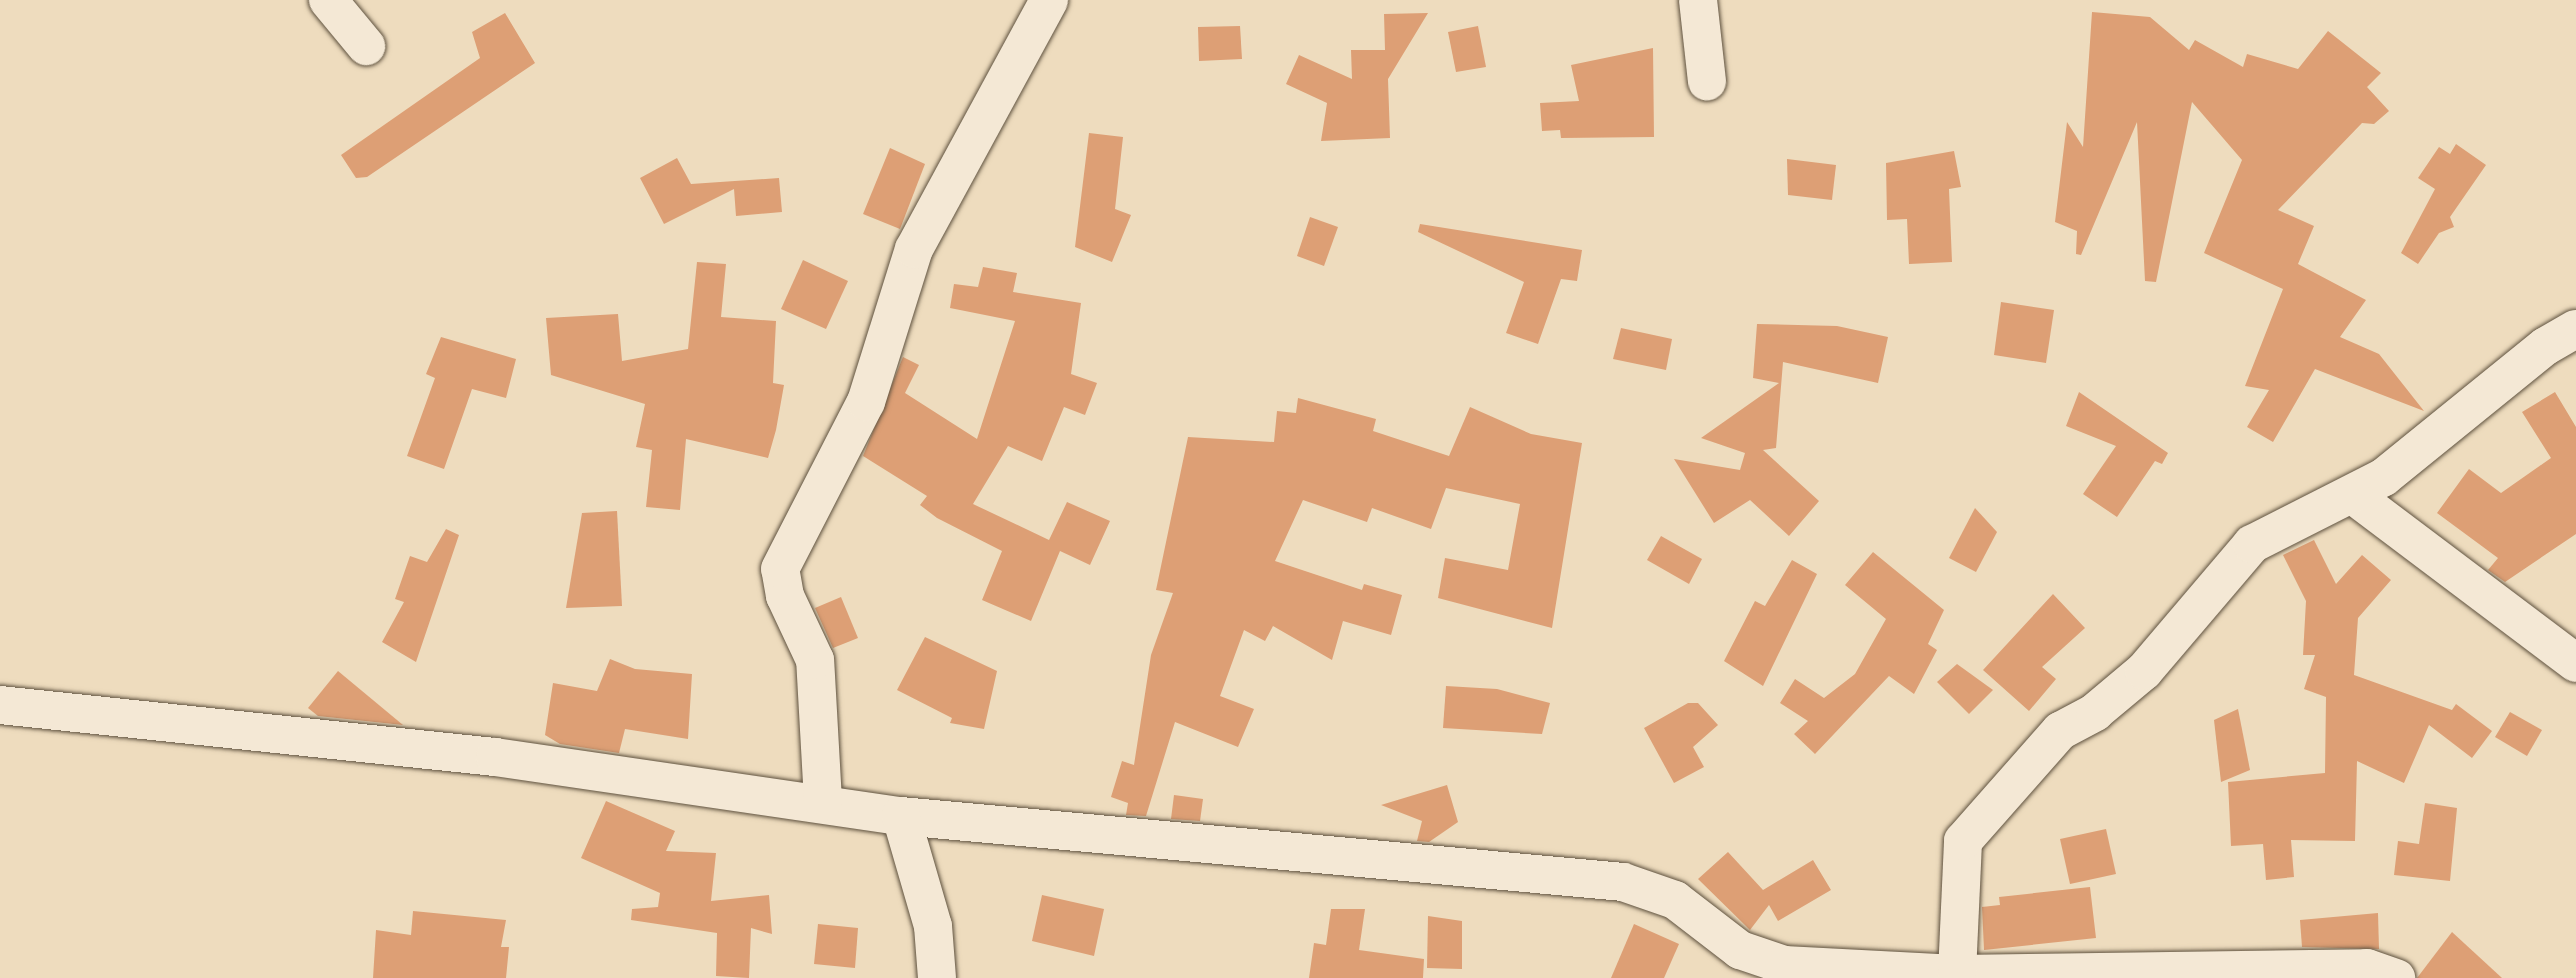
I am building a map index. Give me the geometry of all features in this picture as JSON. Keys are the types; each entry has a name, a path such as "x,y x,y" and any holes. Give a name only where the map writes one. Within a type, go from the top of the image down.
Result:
{"street":[{"path":"328,0 366,46"},
{"path":"824,801 815,660 785,597 780,569 866,402 914,249 1049,0"},
{"path":"1698,0 1707,82"},
{"path":"1956,974 1957,870 1974,822 2060,731 2095,712 2144,671 2252,544 2353,495 2576,329"},
{"path":"2353,495 2576,663"},
{"path":"0,705 495,757 824,801 901,816 1623,882 1675,900 1740,950 1784,965 1956,974 2367,968 2396,978"},
{"path":"901,816 933,926 937,978"}],"building":[{"path":"2092,12 2150,17 2189,50 2195,40 2243,67 2247,54 2298,69 2328,31 2381,73 2367,87 2389,111 2374,124 2362,123 2278,210 2314,226 2298,264 2366,300 2340,337 2379,354 2424,411 2315,369 2273,442 2247,427 2269,390 2245,386 2283,289 2204,253 2242,160 2192,102 2156,282 2145,281 2137,122 2081,255 2076,254 2077,231 2055,222 2067,122 2083,147"},
{"path":"505,13 535,63 367,177 356,178 341,155 480,58 472,32"},
{"path":"1428,13 1388,79 1390,138 1321,141 1327,103 1286,84 1299,55 1352,79 1351,50 1385,50 1384,14"},
{"path":"1240,26 1242,59 1199,61 1198,27"},
{"path":"1478,26 1486,67 1456,72 1448,32"},
{"path":"1653,48 1654,137 1561,138 1560,130 1542,131 1540,103 1579,101 1571,65"},
{"path":"1089,133 1123,137 1115,209 1131,215 1112,262 1075,247"},
{"path":"2456,144 2486,165 2450,217 2454,227 2439,233 2418,264 2401,253 2435,189 2418,178 2439,147 2450,154"},
{"path":"890,148 925,164 900,229 863,214"},
{"path":"1954,151 1961,187 1949,189 1952,262 1909,264 1907,219 1887,220 1886,163"},
{"path":"677,158 691,184 779,178 782,212 736,216 734,189 664,224 640,178"},
{"path":"1787,159 1836,165 1832,200 1788,195"},
{"path":"1310,217 1338,227 1324,266 1297,256"},
{"path":"1420,224 1582,250 1577,281 1561,279 1538,344 1506,333 1524,282 1418,232"},
{"path":"803,260 848,281 826,329 781,309"},
{"path":"697,262 726,264 721,317 776,321 773,383 784,385 776,430 768,458 686,439 680,510 646,507 652,450 636,447 645,404 551,375 546,318 618,314 622,361 688,349"},
{"path":"983,267 1017,273 1013,292 1081,303 1071,374 1097,383 1085,415 1064,407 1042,461 1008,446 973,504 1049,540 1067,502 1110,521 1090,565 1060,551 1031,621 982,600 1002,551 937,518 920,505 927,496 863,456 903,357 919,365 905,393 977,439 1015,321 950,308 954,284 978,287"},
{"path":"2001,302 2054,310 2046,363 1994,355"},
{"path":"1757,324 1837,326 1888,337 1878,383 1783,362 1776,448 1763,450 1819,501 1789,536 1750,500 1714,523 1674,459 1740,470 1745,453 1701,438 1779,383 1753,378"},
{"path":"1621,328 1672,339 1666,370 1613,359"},
{"path":"441,337 516,359 506,398 472,389 444,469 407,456 435,378 426,374"},
{"path":"2079,392 2168,453 2162,464 2155,461 2117,517 2083,494 2116,446 2066,426"},
{"path":"2555,392 2576,427 2576,534 2505,582 2488,570 2498,558 2437,513 2469,469 2501,493 2551,458 2522,412"},
{"path":"1298,398 1376,419 1373,431 1449,456 1470,407 1531,434 1582,443 1552,628 1438,598 1445,558 1508,570 1520,504 1446,488 1431,529 1372,508 1367,522 1303,500 1275,561 1362,590 1364,584 1402,595 1391,635 1343,621 1332,660 1273,626 1265,641 1244,630 1220,696 1254,709 1238,747 1175,722 1146,816 1126,815 1128,803 1111,797 1122,761 1134,765 1151,655 1173,593 1156,590 1188,437 1274,442 1277,411 1296,413"},
{"path":"1975,508 1997,532 1976,572 1949,558"},
{"path":"617,511 622,606 566,608 582,513"},
{"path":"446,529 459,535 416,662 382,642 404,602 395,599 410,556 427,562"},
{"path":"1661,536 1702,559 1689,584 1647,560"},
{"path":"2314,540 2336,584 2362,555 2391,580 2358,618 2354,675 2452,710 2456,704 2492,731 2472,758 2429,725 2404,783 2357,761 2355,841 2291,840 2294,877 2266,880 2263,844 2231,846 2228,782 2325,773 2326,697 2304,689 2315,655 2303,655 2306,601 2283,555"},
{"path":"1873,552 1944,610 1928,644 1937,650 1914,694 1889,676 1815,754 1794,734 1808,721 1780,703 1795,679 1824,698 1855,674 1886,619 1845,585"},
{"path":"1792,560 1817,574 1763,686 1724,661 1755,601 1765,606"},
{"path":"2053,594 2085,628 2042,667 2056,679 2029,711 1983,670"},
{"path":"841,597 858,638 833,648 815,608"},
{"path":"925,637 997,671 984,729 950,723 952,718 897,690"},
{"path":"610,659 635,669 692,674 688,739 625,729 619,753 560,744 545,735 553,683 597,691"},
{"path":"1957,664 1993,690 1969,714 1937,682"},
{"path":"338,671 403,725 318,716 308,708"},
{"path":"1446,686 1497,689 1550,703 1542,734 1443,728"},
{"path":"1688,703 1698,703 1718,725 1693,747 1704,767 1674,783 1644,728"},
{"path":"2238,709 2250,770 2221,782 2214,720"},
{"path":"2510,712 2542,730 2527,756 2495,737"},
{"path":"1447,785 1458,822 1429,842 1417,841 1422,821 1381,805"},
{"path":"1174,795 1203,799 1200,821 1171,819"},
{"path":"606,801 675,831 666,851 716,853 711,901 769,895 772,934 751,928 749,978 716,976 717,933 631,920 632,909 658,907 660,893 581,858"},
{"path":"2425,803 2457,808 2450,881 2394,875 2398,841 2419,844"},
{"path":"2106,829 2116,874 2070,884 2060,839"},
{"path":"1728,852 1763,890 1813,860 1831,890 1778,921 1769,905 1750,930 1698,879"},
{"path":"2090,887 2096,938 1984,950 1982,907 2000,905 1999,897"},
{"path":"1042,895 1104,909 1094,956 1032,941"},
{"path":"1331,909 1365,909 1359,950 1424,959 1423,978 1309,978 1314,943 1326,945"},
{"path":"413,911 506,920 501,947 509,947 506,978 373,978 376,930 411,935"},
{"path":"2378,913 2379,949 2302,947 2300,920"},
{"path":"1428,916 1462,921 1462,969 1427,968"},
{"path":"818,924 858,928 855,968 814,964"},
{"path":"1634,924 1679,944 1664,978 1611,978"},
{"path":"2452,932 2502,978 2417,978"}]}
